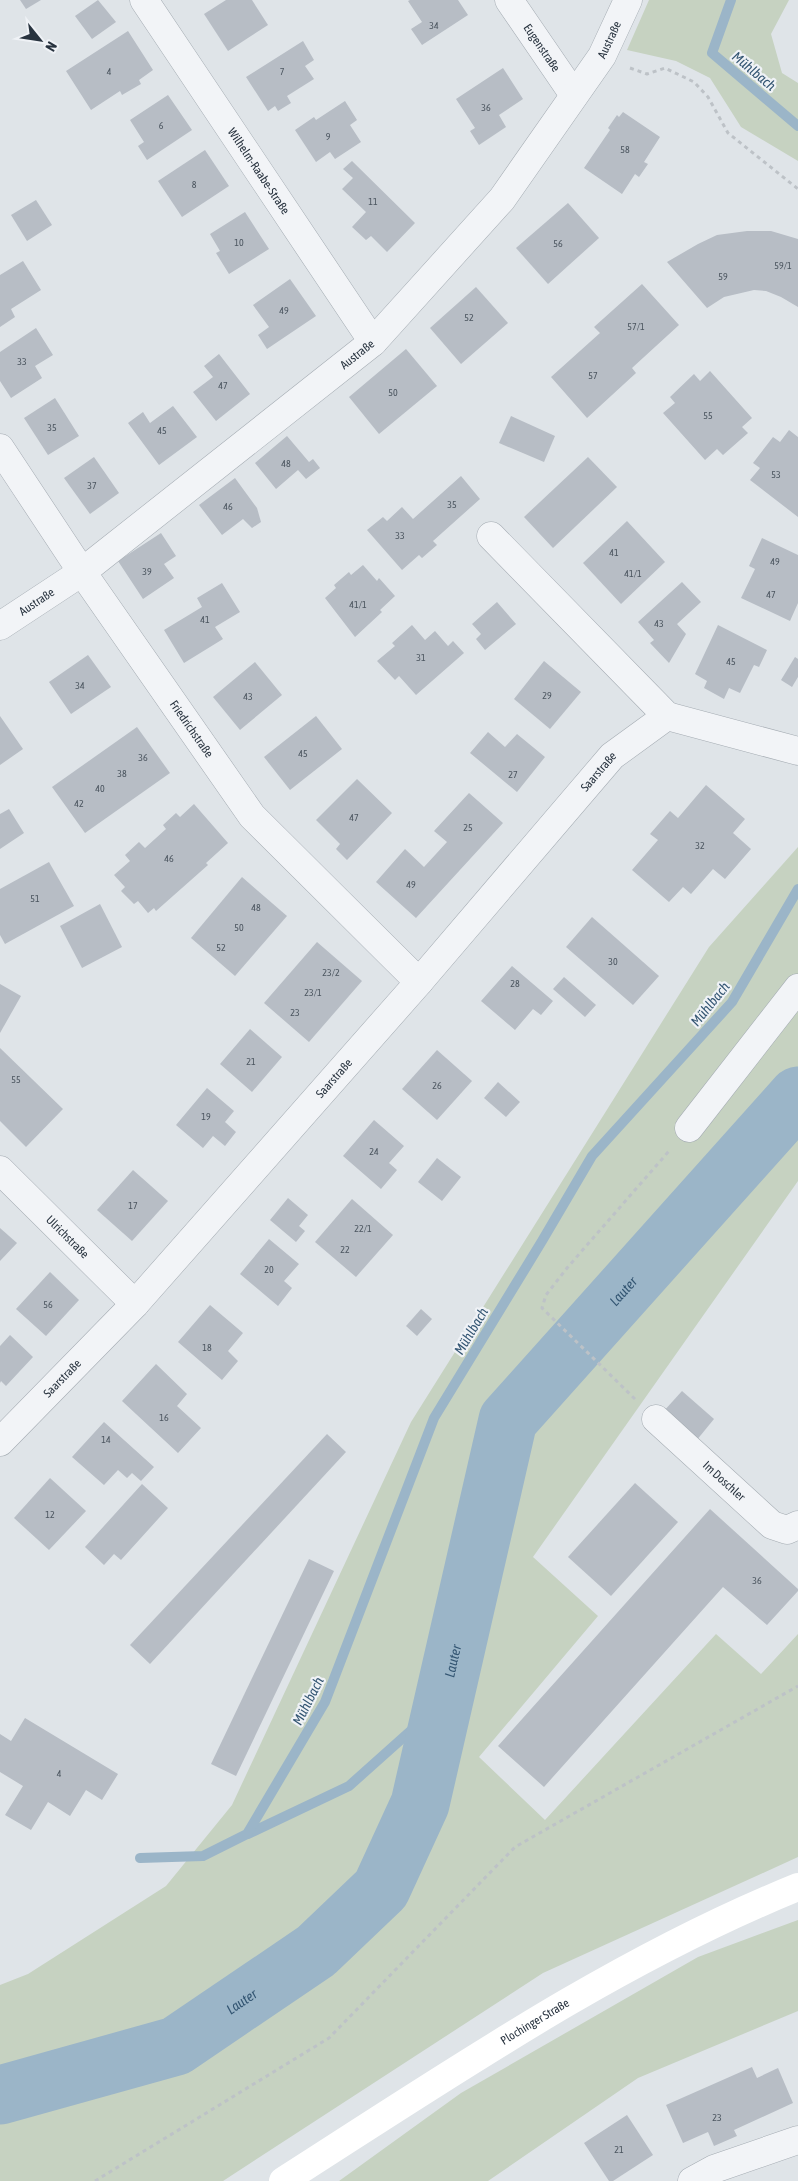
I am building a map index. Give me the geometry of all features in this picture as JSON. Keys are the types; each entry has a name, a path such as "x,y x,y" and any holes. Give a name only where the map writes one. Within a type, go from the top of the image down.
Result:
{"main road":[{"name":"Plochinger Straße","path":"283,2181 458,2069 604,1982 699,1930 798,1887"}],"street":[{"name":"Wilhelm-Raabe-Straße","path":"144,0 373,342"},
{"name":"Eugenstraße","path":"510,0 574,96"},
{"name":"Austraße","path":"0,626 82,572 373,342 502,199 602,56 628,0"},
{"name":"Friedrichstraße","path":"0,448 82,572 252,816 419,982"},
{"path":"491,536 667,716 798,751"},
{"name":"Saarstraße","path":"0,1442 134,1304 419,982 612,756 667,716"},
{"path":"689,1128 798,988"},
{"name":"Ulrichstraße","path":"0,1170 134,1304"},
{"name":"Im Doschler","path":"656,1419 772,1525 787,1530 798,1525"},
{"path":"692,2181 714,2169 798,2140"}],"path":[{"path":"602,56 647,74 665,68 694,82 708,97 728,133 798,189"},
{"path":"611,1376 546,1314 542,1308 546,1295 689,1128"},
{"path":"95,2181 329,2038 515,1846 798,1686"}],"green space":[{"path":"649,0 789,0 771,34 782,73 798,83 798,161 741,127 710,78 676,61 627,50"},
{"path":"798,847 798,1181 533,1557 598,1616 479,1757 545,1820 716,1634 761,1674 798,1634 798,1857 543,1973 223,2181 0,2181 0,1985 28,1974 166,1886 232,1805 411,1422 709,947"},
{"path":"798,1920 798,2011 638,2078 488,2181 339,2181 461,2093 698,1957"}],"building":[{"path":"20,0 41,0 26,9"},
{"path":"98,0 116,22 92,39 75,16"},
{"path":"226,0 252,0 268,25 228,51 204,14"},
{"path":"458,0 468,15 422,45 411,29 422,22 408,1"},
{"path":"128,31 153,70 139,80 141,84 122,95 120,91 91,110 66,71"},
{"path":"303,41 314,60 305,66 314,79 287,96 291,103 278,111 275,106 268,111 246,77"},
{"path":"503,68 523,99 499,115 506,127 479,145 470,131 475,128 456,99"},
{"path":"168,95 192,130 147,160 138,146 144,142 130,120"},
{"path":"345,101 357,120 350,125 361,142 335,159 330,152 316,162 295,130 314,117 316,120"},
{"path":"623,112 660,137 644,162 648,164 639,177 635,174 622,194 584,168 610,130 608,128 617,115 619,117"},
{"path":"205,150 229,186 182,217 158,181"},
{"path":"352,161 415,223 387,252 371,236 366,240 352,227 366,212 342,189 353,178 343,169"},
{"path":"36,200 52,225 27,241 11,215"},
{"path":"568,203 599,238 548,284 516,248"},
{"path":"245,212 269,249 229,274 216,253 220,251 210,234"},
{"path":"747,231 771,231 798,239 798,307 766,291 754,290 724,297 707,308 667,262 717,235"},
{"path":"23,261 41,290 11,309 15,317 0,327 0,275"},
{"path":"290,279 316,316 267,349 258,335 269,327 253,305"},
{"path":"642,284 679,325 632,368 636,373 587,418 551,377 600,333 594,327"},
{"path":"476,287 508,323 461,364 430,328"},
{"path":"36,328 53,355 35,366 42,378 11,398 0,381 0,352"},
{"path":"406,349 437,386 379,434 349,397"},
{"path":"219,354 250,394 216,421 193,392 213,377 204,366"},
{"path":"710,371 752,418 742,427 748,433 723,455 717,449 705,460 663,413 675,403 670,397 694,374 700,381"},
{"path":"55,398 79,436 48,455 24,418"},
{"path":"173,406 197,437 159,465 128,423 143,412 150,423"},
{"path":"511,416 555,436 544,462 499,443"},
{"path":"789,430 798,437 798,517 750,480 760,468 753,463 773,437 780,442"},
{"path":"287,436 309,462 313,459 320,468 306,479 298,470 276,489 255,463"},
{"path":"94,457 119,493 90,514 64,478"},
{"path":"588,457 617,487 553,548 524,517"},
{"path":"461,476 480,499 433,541 437,545 422,558 419,555 402,570 367,530 383,517 387,521 402,507 413,519"},
{"path":"235,478 257,508 261,522 252,528 243,519 222,535 199,505"},
{"path":"627,521 665,562 621,604 583,563"},
{"path":"161,533 176,556 164,564 174,578 143,599 118,561"},
{"path":"762,538 798,555 798,603 790,621 741,598 755,569 749,566"},
{"path":"363,565 377,581 379,578 395,596 380,610 382,612 355,637 325,598 336,588 334,585 349,572 351,575"},
{"path":"682,582 701,602 677,624 686,634 669,663 650,643 654,640 638,622"},
{"path":"222,583 240,612 215,627 223,639 184,663 164,630 202,607 197,598"},
{"path":"497,602 516,624 485,650 476,639 481,634 472,624"},
{"path":"412,625 425,640 435,631 448,646 453,641 464,653 416,695 399,676 395,680 377,661 395,646 392,643"},
{"path":"718,625 767,650 759,667 754,665 740,693 729,688 724,699 704,688 707,681 695,674"},
{"path":"88,655 111,687 71,714 49,682"},
{"path":"795,657 798,659 798,677 792,687 781,680"},
{"path":"544,661 581,692 550,729 514,699"},
{"path":"255,662 282,695 240,730 213,697"},
{"path":"0,716 23,749 0,765"},
{"path":"316,716 342,749 290,790 264,757"},
{"path":"137,727 170,773 85,833 52,787"},
{"path":"488,732 505,747 517,734 545,757 517,792 470,753"},
{"path":"357,779 392,813 347,860 336,849 340,844 316,820"},
{"path":"706,785 745,819 733,833 751,849 725,879 713,869 691,894 683,887 669,902 632,870 658,840 650,834 670,811 678,818"},
{"path":"469,793 503,823 416,918 376,882 405,849 424,867 447,842 434,831"},
{"path":"194,804 228,843 206,863 208,865 156,911 154,908 148,913 138,901 134,904 121,891 125,887 114,875 130,861 125,855 139,842 145,848 166,829 163,825 176,813 180,817"},
{"path":"9,809 24,833 0,849 0,814"},
{"path":"49,862 74,906 5,944 0,935 0,889"},
{"path":"242,877 287,916 235,976 191,938"},
{"path":"100,904 122,947 82,968 60,926"},
{"path":"592,917 659,976 633,1005 566,947"},
{"path":"317,942 362,981 309,1042 264,1003"},
{"path":"512,966 553,1001 541,1015 533,1009 515,1030 481,1001"},
{"path":"564,977 596,1005 585,1017 553,989"},
{"path":"0,984 21,996 0,1033"},
{"path":"250,1029 282,1057 252,1092 220,1064"},
{"path":"0,1048 63,1109 26,1147 0,1121"},
{"path":"437,1050 472,1081 437,1120 402,1089"},
{"path":"498,1082 520,1102 506,1117 484,1098"},
{"path":"207,1088 234,1111 225,1122 236,1132 225,1146 213,1136 203,1148 176,1125"},
{"path":"374,1120 404,1146 389,1163 397,1170 381,1189 343,1156"},
{"path":"437,1158 461,1177 442,1201 418,1182"},
{"path":"133,1170 168,1201 132,1241 97,1210"},
{"path":"288,1198 308,1215 299,1226 305,1231 296,1242 270,1220"},
{"path":"352,1199 393,1235 356,1277 315,1242"},
{"path":"0,1228 17,1243 0,1261"},
{"path":"269,1239 299,1264 284,1281 292,1288 278,1306 240,1274"},
{"path":"50,1272 79,1300 46,1336 16,1309"},
{"path":"210,1305 243,1333 228,1351 238,1361 222,1380 178,1342"},
{"path":"421,1309 432,1319 417,1336 406,1326"},
{"path":"10,1335 33,1357 6,1386 1,1381 0,1383 0,1346"},
{"path":"156,1364 187,1394 177,1406 201,1428 178,1453 122,1401"},
{"path":"682,1391 714,1419 696,1441 663,1412"},
{"path":"104,1422 154,1467 141,1481 132,1473 127,1478 118,1470 104,1485 72,1457"},
{"path":"327,1434 346,1452 150,1664 130,1645"},
{"path":"50,1478 86,1511 49,1550 14,1518"},
{"path":"635,1483 678,1522 611,1596 568,1557"},
{"path":"142,1484 168,1508 121,1560 114,1554 104,1565 85,1547"},
{"path":"710,1509 798,1591 767,1625 723,1587 544,1787 498,1746"},
{"path":"309,1559 334,1571 236,1776 211,1764"},
{"path":"25,1718 118,1774 102,1800 86,1790 70,1816 48,1802 31,1830 5,1815 23,1786 0,1772 0,1734 11,1741"},
{"path":"752,2067 757,2078 778,2068 793,2103 734,2130 737,2136 714,2146 708,2132 683,2143 666,2105"},
{"path":"627,2115 653,2155 613,2181 609,2181 584,2143"}],"waterway":[{"name":"Mühlbach","path":"731,0 712,53 798,126"},
{"name":"Mühlbach","path":"140,1858 203,1856 247,1834 325,1702 434,1418 592,1156 732,1002 798,889"},
{"name":"Lauter","path":"0,2095 176,2046 316,1951 381,1889 420,1804 508,1420 798,1096"},
{"name":"Mühlbach","path":"248,1834 349,1786 443,1702"}]}
